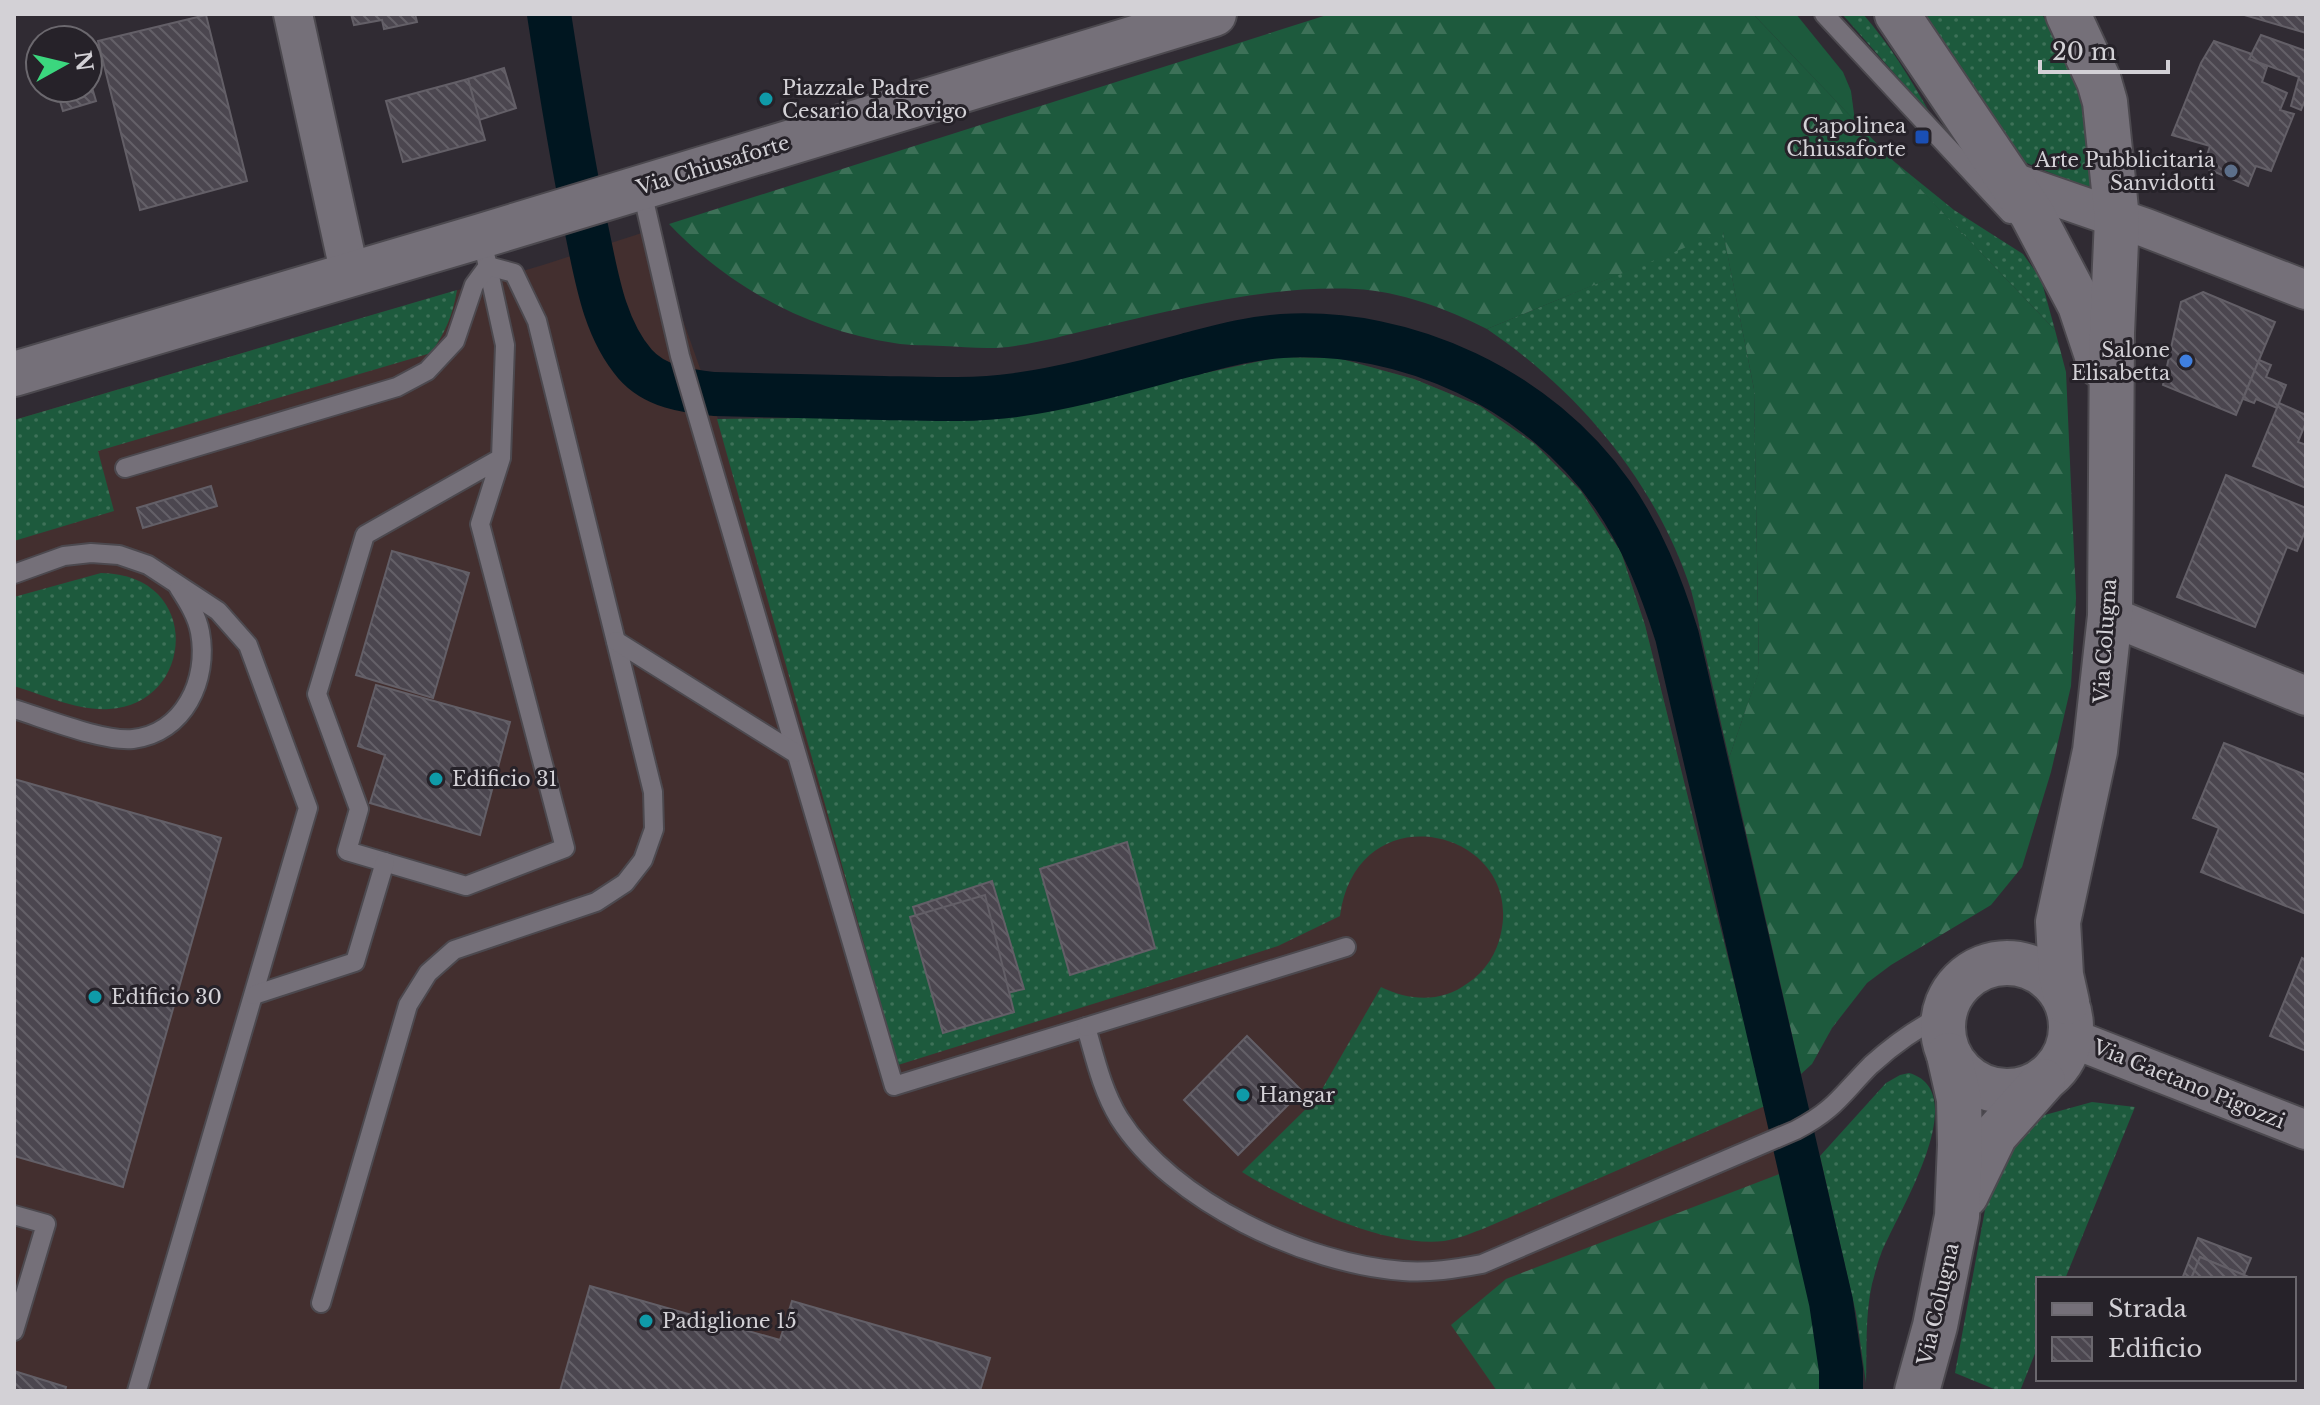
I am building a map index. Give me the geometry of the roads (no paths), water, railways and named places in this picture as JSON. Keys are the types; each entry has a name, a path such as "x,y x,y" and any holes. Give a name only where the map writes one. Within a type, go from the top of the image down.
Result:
{"street":[{"path":"293,14 350,275"},
{"name":"Via Chiusaforte","path":"14,374 350,275 484,251 566,210 1214,14"},
{"name":"Via Colugna","path":"1897,14 2010,181 2065,273 2091,332 2111,414"},
{"name":"Via Colugna","path":"2068,14 2099,81 2105,102 2117,219 2111,414 2110,616 2095,751 2058,922 2061,975 2069,1020"},
{"path":"2010,181 2306,290"},
{"path":"2110,616 2306,696"},
{"name":"Via Colugna","path":"1990,964 2028,924 2069,865"},
{"path":"2007,962 2026,965 2043,973 2057,986 2069,1020 2066,1054 2056,1070 2027,1089 2010,1092 1977,1084 1961,1072 1946,1035 1950,998 1960,983 1990,964 2007,962"},
{"name":"Via Gaetano Pigozzi","path":"2069,1020 2306,1130"},
{"name":"Via Colugna","path":"1917,1391 1935,1326 1957,1216 1959,1099 1946,1035"},
{"name":"Via Colugna","path":"1957,1216 1995,1135 2043,1081"}],"lane":[{"path":"1824,14 2065,273"},
{"path":"626,192 699,418 894,1086 1346,947"},
{"path":"484,251 505,345 501,458 480,524 565,848 466,886 347,851 359,809 317,694 365,535 501,458"},
{"path":"125,468 397,387 427,371 455,341 484,251"},
{"path":"321,1303 408,1005 428,973 454,950 596,902 625,883 643,860 654,829 653,792 537,321 514,273 484,251"},
{"path":"14,574 64,556 91,553 119,555 148,565 218,611 248,645 308,808 137,1391"},
{"path":"14,709 100,734 131,739 158,733 178,719 194,694 201,660 200,632 191,607 175,582"},
{"path":"616,641 795,753"},
{"path":"254,995 355,962 385,862"},
{"path":"1086,1027 1103,1087 1120,1120 1146,1152 1184,1185 1254,1229 1302,1249 1401,1271 1441,1271 1482,1264 1773,1139 1824,1115 1891,1047 1921,1026 1946,1035"},
{"path":"14,1215 46,1224 14,1331"}],"waterway":[{"path":"549,14 575,174 602,299 624,349 643,372 661,383 714,394 983,398 1016,395 1102,378 1246,341 1282,336 1329,336 1376,343 1422,355 1466,373 1508,396 1547,424 1582,457 1612,494 1633,527 1657,580 1677,636 1831,1302 1841,1391"}],"place":[{"name":"Piazzale Padre Cesario da Rovigo","path":"766,99"},
{"name":"Capolinea Chiusaforte","path":"1922,137"},
{"name":"Arte Pubblicitaria Sanvidotti","path":"2231,171"},
{"name":"Salone Elisabetta","path":"2186,361"},
{"name":"Edificio 31","path":"436,779"},
{"name":"Edificio 30","path":"95,997"},
{"name":"Hangar","path":"1243,1095"},
{"name":"Padiglione 15","path":"646,1321"}]}
